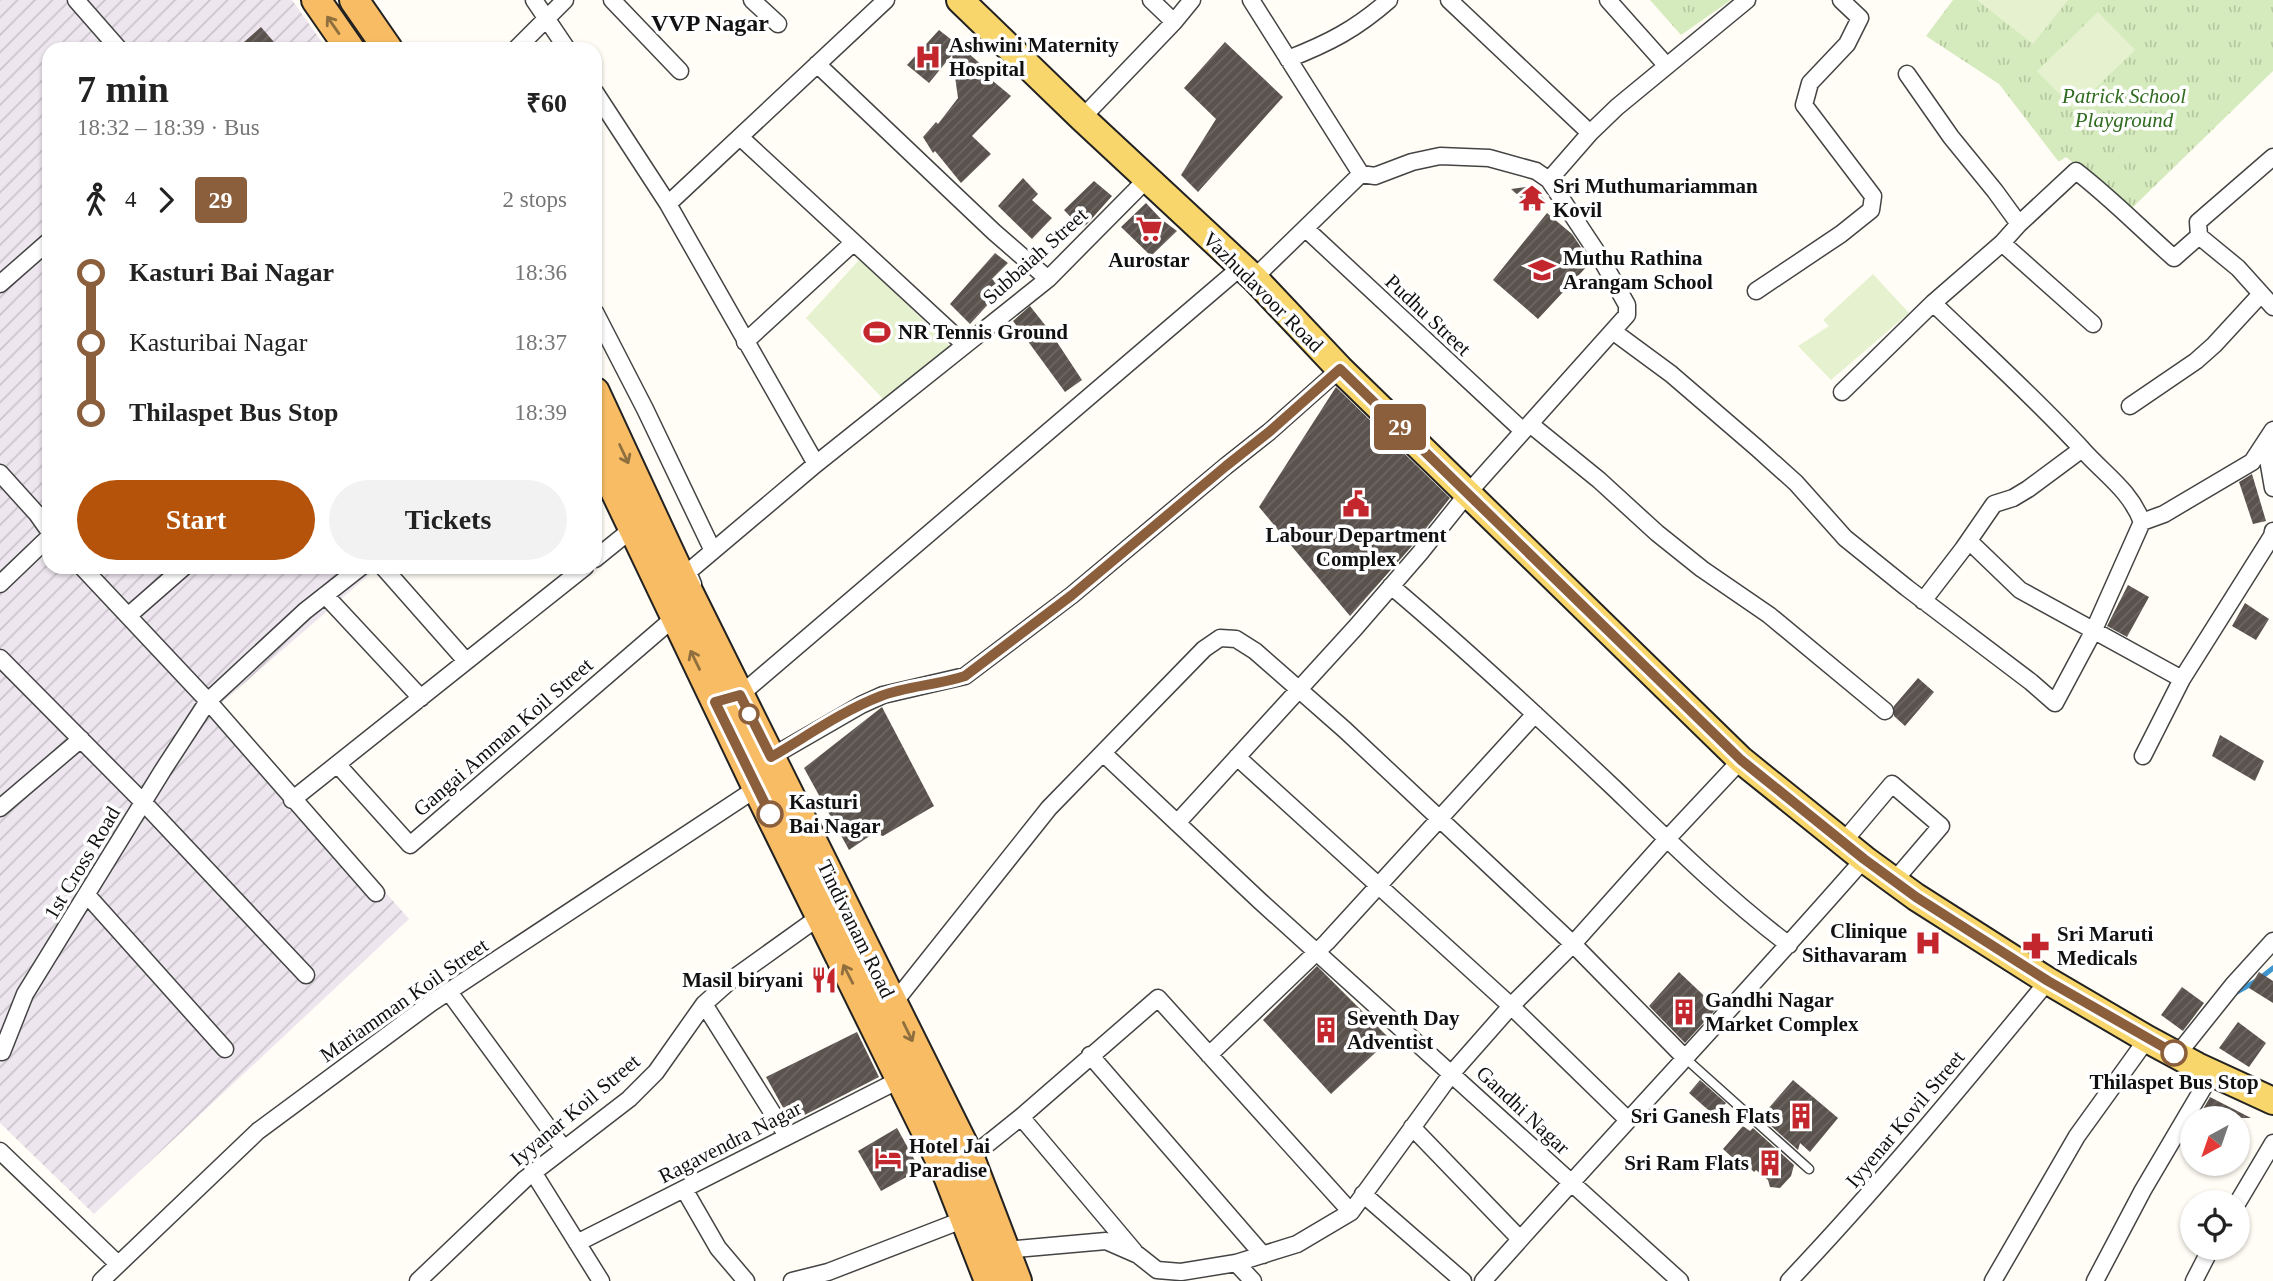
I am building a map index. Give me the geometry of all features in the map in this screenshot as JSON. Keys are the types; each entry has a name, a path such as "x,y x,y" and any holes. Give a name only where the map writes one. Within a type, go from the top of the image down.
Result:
{"highway":[{"path":"316,0 346,42"},
{"path":"354,0 383,42"},
{"name":"Tindivanam Road","path":"602,407 734,696 771,757 970,1158 1017,1281"},
{"path":"602,464 675,617 734,696 757,788 948,1176 989,1281"}],"main road":[{"name":"Vazhudavoor Road","path":"960,0 1247,272 1340,369 1741,760 1864,859 1916,897 2048,981 2147,1039 2273,1101"}],"street":[{"path":"76,0 113,42"},
{"path":"534,0 562,42"},
{"path":"523,42 565,0"},
{"path":"612,0 680,71"},
{"path":"752,0 778,24"},
{"path":"668,204 886,0"},
{"path":"1151,0 1174,22"},
{"path":"1082,118 1192,0"},
{"path":"1177,823 1299,690 1391,586 1468,493 1627,315 1627,305 1601,257 1549,180 1536,171 1489,158 1440,156 1412,162 1375,176 1361,174 1251,0"},
{"path":"1288,59 1326,45 1365,21 1389,0"},
{"path":"1450,0 1590,133"},
{"path":"1608,0 1666,65"},
{"path":"1549,180 1590,133 1666,65 1747,0"},
{"path":"1756,291 1871,211 1873,195 1804,104 1811,83 1847,44 1860,19 1841,0"},
{"path":"817,64 994,232 1048,278"},
{"path":"1907,74 2019,224"},
{"path":"602,103 668,204 816,464"},
{"path":"740,137 965,345"},
{"path":"2273,157 2198,222 2199,236 2238,268 2273,307"},
{"path":"1842,392 1933,303 2002,243 2076,171 2105,192 2135,224 2174,258 2199,236"},
{"path":"734,696 1247,272 1306,229 1361,174"},
{"name":"Subbaiah Street","path":"734,696 688,572 816,464 1048,278 1147,179"},
{"name":"Pudhu Street","path":"1306,229 1526,427 1599,480 1657,533 1702,569 1769,615 1885,711"},
{"path":"745,342 853,243"},
{"path":"2002,243 2093,324"},
{"path":"0,284 42,247"},
{"path":"2130,406 2214,345 2261,294"},
{"path":"1614,332 1648,356 1718,414 1796,483 1846,538 1923,601 2031,682 2054,703 2093,632 2142,522 2137,508 2126,492 2043,407 1933,303"},
{"path":"602,326 713,551"},
{"path":"771,757 883,695 965,676 1072,595 1269,432 1340,369"},
{"path":"2142,522 2164,514 2252,462 2269,436"},
{"path":"2269,436 2273,488"},
{"path":"1923,601 1994,504 2013,498 2028,489 2082,449"},
{"path":"0,473 42,520"},
{"path":"37,513 42,508"},
{"path":"602,553 632,529"},
{"path":"2143,756 2182,679 2273,531"},
{"path":"1969,541 2020,590 2182,679"},
{"path":"0,584 42,544"},
{"path":"89,574 208,701 376,893"},
{"path":"128,616 176,574"},
{"name":"1st Cross Road","path":"2,1052 25,994 208,701 305,611 352,574"},
{"path":"389,574 466,662"},
{"path":"292,800 576,574"},
{"path":"1391,586 1535,714 1666,840 1762,925 1789,945"},
{"path":"325,595 421,698"},
{"name":"Gangai Amman Koil Street","path":"337,764 410,845 675,617"},
{"path":"893,1004 1049,808 1204,649 1220,638 1236,639 1255,652 1345,730 1573,944 1685,1058"},
{"path":"0,658 143,802 306,975"},
{"path":"1209,1055 1317,952 1535,714"},
{"path":"0,808 81,739"},
{"name":"Gandhi Nagar","path":"1103,753 1570,1183 1789,945 1864,859"},
{"path":"1237,757 1511,1006 1627,1119"},
{"path":"1021,1117 1138,1255 1157,1270 1181,1272 1236,1263 1297,1244 1351,1212 1452,1073 1511,1006 1573,944 1741,760"},
{"path":"1844,841 1892,785 1941,826 1894,881"},
{"name":"Mariamman Koil Street","path":"101,1281 258,1131 449,992 757,788"},
{"path":"87,895 225,1049"},
{"name":"Iyyanar Koil Street","path":"418,1281 533,1172 629,1099 656,1072 704,1004 731,980 820,916"},
{"path":"2177,1055 2233,985 2273,942"},
{"name":"Iyyenar Kovil Street","path":"1789,1281 1841,1227 1913,1144 2048,981"},
{"path":"449,992 564,1149"},
{"path":"970,1158 1158,998 1351,1212"},
{"path":"704,1004 787,1136"},
{"path":"1993,1281 2077,1136 2147,1039"},
{"path":"1090,1055 1263,1255"},
{"path":"2095,1281 2143,1190 2212,1073"},
{"name":"Ragavendra Nagar","path":"577,1243 901,1079"},
{"path":"1412,1127 1520,1239"},
{"path":"2245,1190 2273,1143"},
{"path":"0,1151 118,1264"},
{"path":"533,1172 601,1281"},
{"path":"1483,1281 1570,1183 1680,1281"},
{"path":"684,1189 718,1248 746,1281"},
{"path":"1363,1194 1463,1281"},
{"path":"792,1281 828,1272 965,1219"},
{"path":"1006,1250 1106,1241 1138,1255"},
{"path":"2194,1281 2205,1260"},
{"path":"1236,1263 1253,1281"}],"lane":[{"path":"1685,1058 1809,1168"}],"shaded area":[{"path":"0,0 292,0 322,42 42,42 42,574 370,574 219,705 409,919 94,1214 0,1123"}],"green space":[{"path":"1650,0 1731,0 1681,35"},
{"name":"Patrick School Playground","path":"1953,0 2273,0 2273,71 2130,210 2066,157 2058,161 1999,84 1926,36"},
{"path":"1977,0 2068,0 2033,44"},
{"path":"2098,12 2135,50 2074,109 2037,71"},
{"name":"NR Tennis Ground","path":"860,259 950,346 885,401 806,318"},
{"path":"1873,274 1909,313 1831,380 1798,346 1829,326 1823,320"}],"building":[{"path":"261,27 274,42 244,42"},
{"path":"939,30 986,69 982,72 1011,96 972,136 991,154 961,183 935,151 933,153 923,137 936,122 938,124 958,98 952,55 929,83 907,65"},
{"path":"1225,42 1283,97 1198,192 1181,175 1216,119 1184,88"},
{"path":"1023,178 1038,194 1032,200 1052,218 1032,239 998,206"},
{"path":"1094,181 1112,196 1081,228 1064,210"},
{"name":"Sri Muthumariamman Kovil","path":"1533,186 1543,194 1541,196 1545,200 1536,211 1511,189"},
{"name":"Aurostar","path":"1146,203 1177,231 1151,256 1121,227"},
{"name":"Muthu Rathina Arangam School","path":"1547,213 1572,234 1591,262 1538,319 1493,280"},
{"path":"995,253 1008,263 992,279 1003,288 970,324 950,304"},
{"path":"1030,306 1082,380 1065,392 1013,321"},
{"name":"Labour Department Complex","path":"1336,387 1450,498 1350,616 1259,507"},
{"path":"2252,474 2266,521 2253,524 2239,482"},
{"path":"2128,585 2149,597 2127,637 2107,626"},
{"path":"2245,603 2269,619 2256,640 2232,626"},
{"path":"1918,678 1934,692 1905,726 1894,716 1894,706"},
{"path":"882,707 934,806 883,836 874,833 849,850 804,768"},
{"path":"2220,735 2264,761 2255,781 2212,756"},
{"name":"Seventh Day Adventist","path":"1317,966 1390,1039 1331,1094 1263,1020"},
{"name":"Gandhi Nagar Market Complex","path":"1679,972 1717,1008 1685,1043 1649,1006"},
{"path":"2259,972 2273,981 2273,1003 2249,988"},
{"path":"2182,987 2204,1003 2183,1031 2161,1015"},
{"path":"2238,1022 2266,1043 2249,1067 2219,1048"},
{"path":"857,1032 879,1077 791,1122 766,1077"},
{"path":"1700,1080 1726,1103 1715,1116 1689,1093"},
{"name":"Sri Ganesh Flats","path":"1793,1080 1838,1118 1810,1152 1800,1143 1798,1150 1761,1117"},
{"path":"2210,1097 2228,1106 2205,1106"},
{"path":"1743,1126 1750,1131 1753,1128 1794,1165 1791,1176 1780,1188 1770,1187 1768,1180 1756,1170 1754,1172 1738,1156 1735,1160 1723,1149"},
{"name":"Hotel Jai Paradise","path":"897,1128 918,1166 910,1175 881,1191 858,1151"}],"waterway":[{"path":"2235,993 2273,968"}],"bus line":[{"name":"29","path":"770,814 715,702 740,695 771,757 883,695 965,676 1072,595 1269,432 1340,369 1741,760 1864,859 1916,897 2048,981 2174,1053"}],"place":[{"name":"Ashwini Maternity Hospital","path":"928,57"},
{"name":"Sri Muthumariamman Kovil","path":"1532,198"},
{"name":"Aurostar","path":"1149,229"},
{"name":"Muthu Rathina Arangam School","path":"1542,270"},
{"name":"NR Tennis Ground","path":"877,332"},
{"name":"Labour Department Complex","path":"1356,504"},
{"name":"Kasturi Bai Nagar","path":"770,814"},
{"name":"Clinique Sithavaram","path":"1928,943"},
{"name":"Sri Maruti Medicals","path":"2036,946"},
{"name":"Masil biryani","path":"824,980"},
{"name":"Gandhi Nagar Market Complex","path":"1684,1012"},
{"name":"Seventh Day Adventist","path":"1326,1030"},
{"name":"Thilaspet Bus Stop","path":"2174,1053"},
{"name":"Sri Ganesh Flats","path":"1801,1116"},
{"name":"Hotel Jai Paradise","path":"888,1158"},
{"name":"Sri Ram Flats","path":"1770,1163"}],"district":[{"name":"VVP Nagar","path":"710,23"}]}
